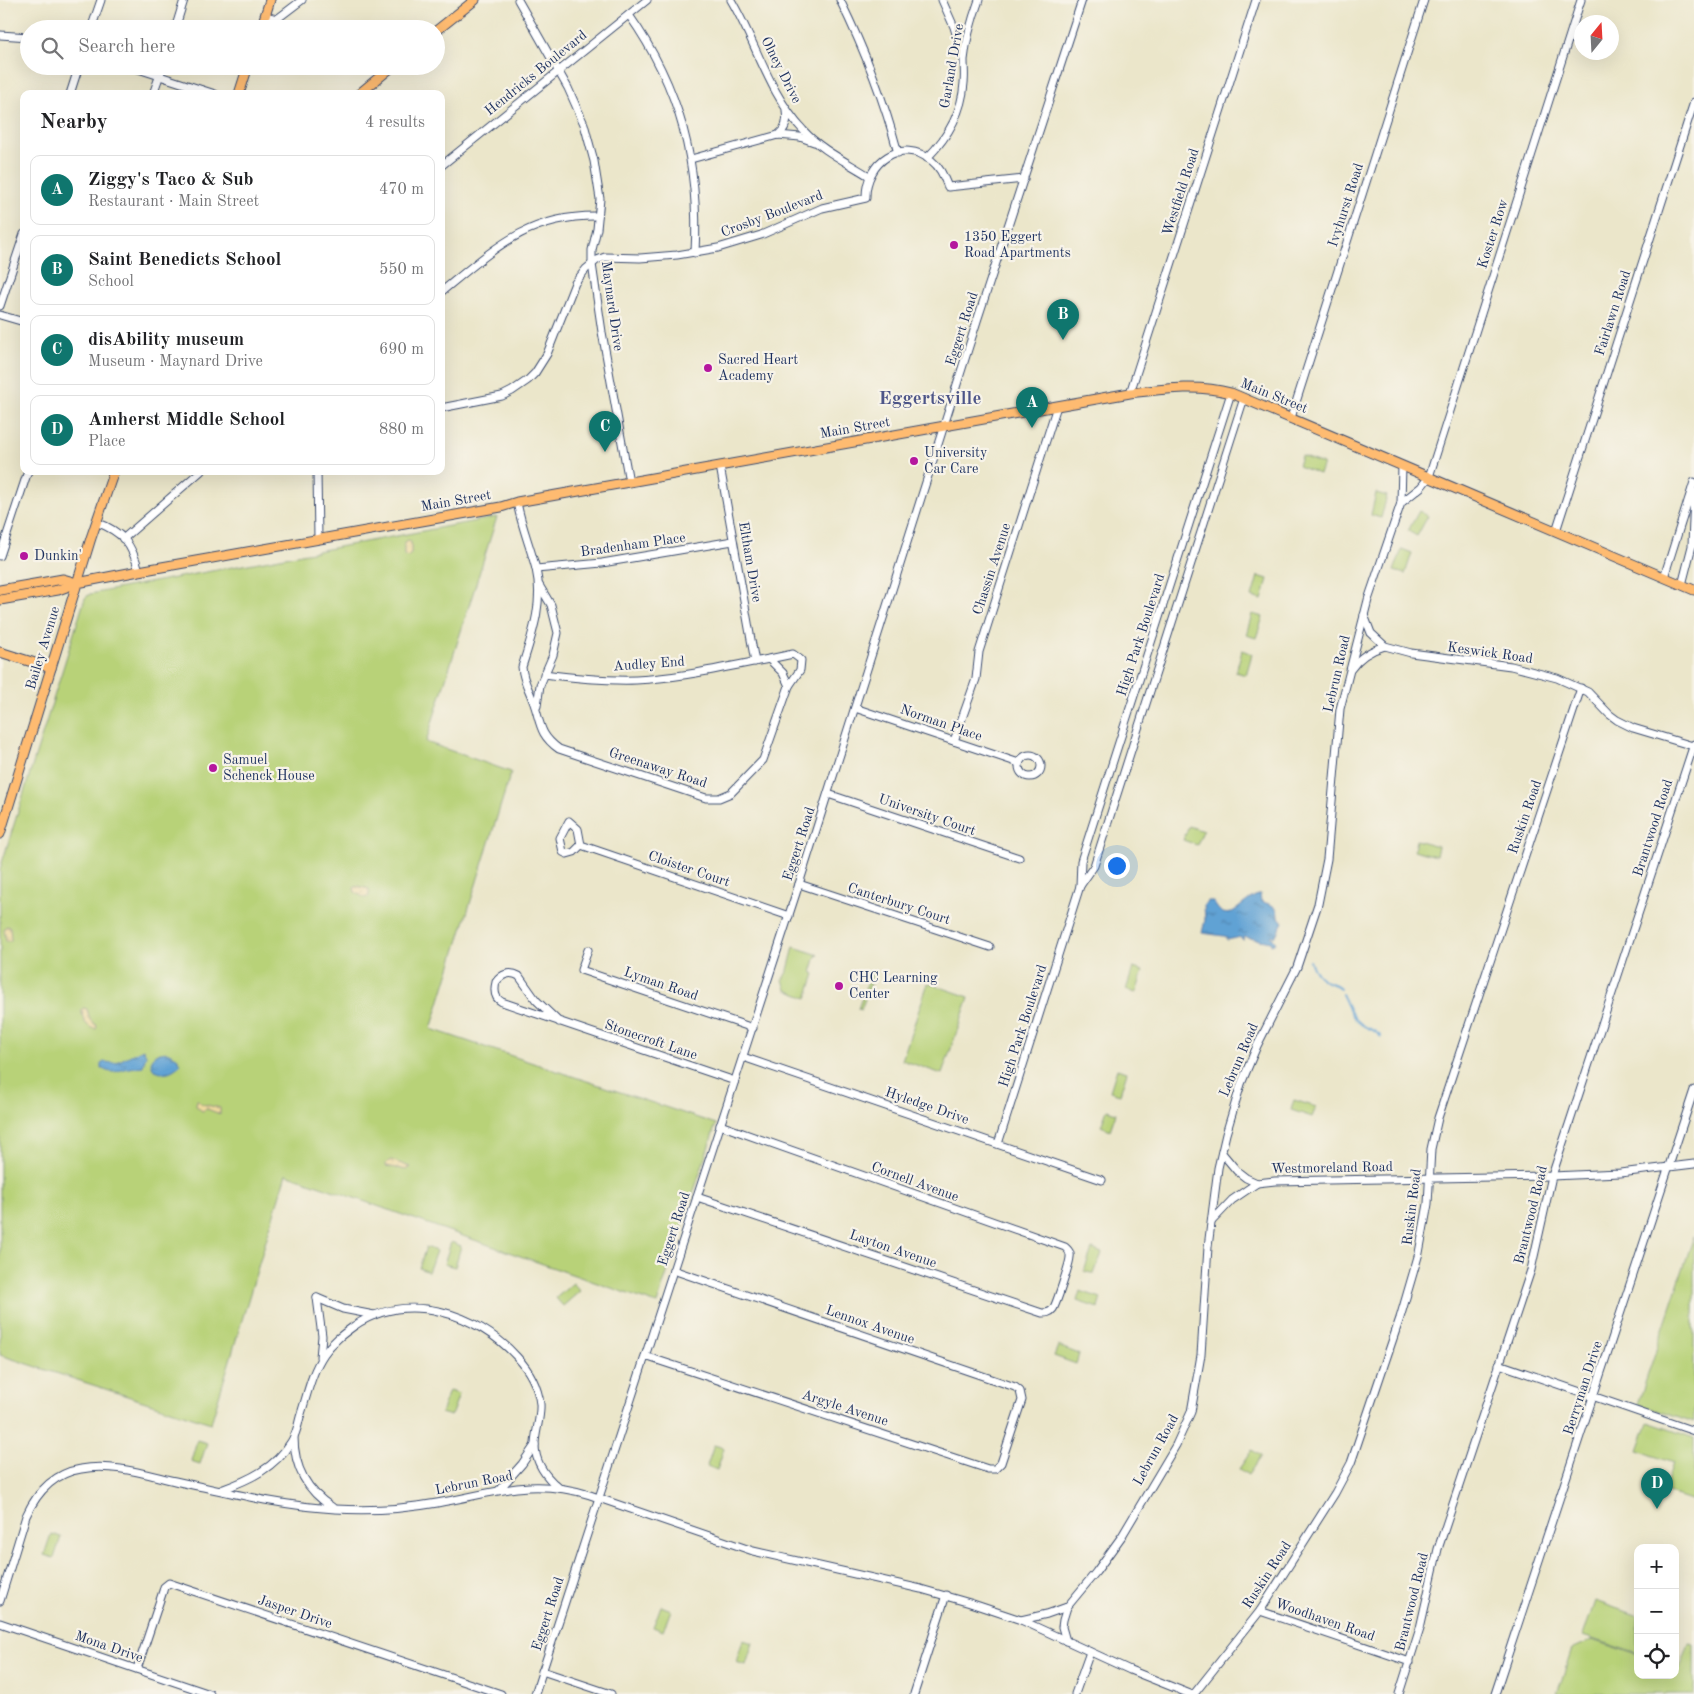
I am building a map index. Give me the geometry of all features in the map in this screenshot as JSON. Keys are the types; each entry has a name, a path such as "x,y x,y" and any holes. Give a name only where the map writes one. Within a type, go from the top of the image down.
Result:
{"main road":[{"path":"264,20 270,0"},
{"path":"445,25 475,0"},
{"path":"240,90 245,75"},
{"path":"363,90 382,75"},
{"name":"Main Street","path":"0,600 58,590 77,583 139,571 502,507 517,502 1130,393 1178,388 1200,388 1231,393 1244,398 1694,590"},
{"name":"Bailey Avenue","path":"0,834 96,522 113,475"},
{"name":"Main Street","path":"0,590 63,579 77,583"},
{"path":"0,652 51,668"}],"street":[{"path":"94,20 101,0"},
{"path":"178,20 184,0"},
{"path":"265,16 277,19 302,0"},
{"name":"Maynard Drive","path":"518,0 577,106 590,142 600,199 592,250 592,264 602,332 629,482"},
{"name":"Hendricks Boulevard","path":"445,163 647,0"},
{"name":"Olney Drive","path":"731,0 785,108 803,130 818,144 869,176"},
{"path":"840,0 876,82 898,153 914,153 927,158 939,168 948,188 1024,179"},
{"path":"942,0 954,27 964,60"},
{"name":"Garland Drive","path":"927,158 943,141 956,118 963,92 964,60 970,29 979,0"},
{"name":"Eggert Road","path":"535,1694 800,884 977,321 1082,0"},
{"name":"Westfield Road","path":"1130,393 1256,0"},
{"name":"Ivyhurst Road","path":"1292,418 1424,0"},
{"name":"Koster Row","path":"1429,476 1581,0"},
{"path":"629,15 664,75 680,116 691,159 696,206 695,253"},
{"path":"954,27 962,30 970,29"},
{"path":"0,35 20,36"},
{"path":"71,90 76,75"},
{"path":"156,75 203,90"},
{"path":"154,90 159,76"},
{"name":"Fairlawn Road","path":"1556,531 1694,102"},
{"path":"778,135 785,126 787,119 785,108"},
{"path":"691,159 778,135 800,137 818,144"},
{"name":"Crosby Boulevard","path":"592,264 605,257 658,257 695,253 725,246 761,235 822,208 866,198 869,176 878,163 898,153"},
{"path":"445,289 493,251 525,230 566,218 598,216"},
{"path":"0,306 20,246"},
{"path":"445,407 502,396 512,392 528,380 542,364 547,354 575,283 592,264"},
{"path":"0,315 20,321"},
{"name":"High Park Boulevard","path":"998,1144 1080,886 1081,862 1231,393"},
{"name":"High Park Boulevard","path":"1080,886 1094,866 1244,398"},
{"name":"Chassin Avenue","path":"954,741 976,679 979,652 1057,406"},
{"name":"Eltham Drive","path":"720,466 755,662"},
{"name":"Lebrun Road","path":"1066,1641 1062,1628 1064,1613 1067,1607 1100,1567 1122,1536 1176,1445 1189,1418 1201,1355 1206,1263 1222,1152 1232,1110 1241,1084 1257,1046 1297,967 1318,904 1327,859 1339,717 1364,615 1401,503 1402,466"},
{"path":"1207,470 1219,474"},
{"path":"0,556 27,475"},
{"path":"123,539 196,475"},
{"path":"317,475 318,539"},
{"path":"1401,503 1419,489 1429,476"},
{"path":"1664,577 1694,482"},
{"path":"1682,585 1692,546 1694,490"},
{"name":"Greenaway Road","path":"517,502 536,570 539,599 537,618 522,668 524,682 533,700 543,732 548,740 559,749 706,798 731,793 763,760 789,686 800,670 801,660 793,654 755,662"},
{"path":"96,522 116,531 133,552 139,571"},
{"name":"Bradenham Place","path":"536,570 602,563 733,541"},
{"path":"537,711 538,694 553,654 558,633 555,614 538,584"},
{"path":"1349,671 1364,655 1385,646 1371,633 1364,615"},
{"name":"Keswick Road","path":"1385,646 1411,653 1532,671 1557,678 1582,688 1594,697 1609,714 1633,728 1694,745"},
{"path":"1149,651 1161,655"},
{"path":"769,659 783,673 789,686"},
{"name":"Audley End","path":"544,674 590,680 637,680 684,675 755,662"},
{"name":"Ruskin Road","path":"1194,1694 1260,1610 1335,1493 1351,1463 1403,1311 1417,1262 1424,1229 1431,1149 1438,1118 1582,688"},
{"name":"Norman Place","path":"855,708 1020,763"},
{"name":"Brantwood Road","path":"1399,1694 1420,1628 1438,1549 1531,1270 1552,1176 1694,745"},
{"name":"University Court","path":"828,794 1018,858"},
{"name":"Cloister Court","path":"581,845 789,916"},
{"name":"Canterbury Court","path":"800,884 990,948"},
{"name":"Lyman Road","path":"588,950 581,970 752,1028"},
{"name":"Stonecroft Lane","path":"559,1022 536,1000 519,976 507,974 496,982 495,993 499,1000 559,1022 735,1081"},
{"name":"Hyledge Drive","path":"743,1057 1102,1180"},
{"name":"Berryman Drive","path":"1495,1694 1694,1090"},
{"name":"Cornell Avenue","path":"720,1125 1065,1247 1069,1250 1070,1256 1062,1282"},
{"name":"Westmoreland Road","path":"1222,1152 1236,1171 1257,1183 1382,1178 1429,1179 1552,1176 1620,1173 1694,1164"},
{"path":"1212,1222 1232,1200 1257,1183"},
{"name":"Layton Avenue","path":"697,1197 1042,1313 1048,1313 1054,1308 1062,1282"},
{"name":"Lennox Avenue","path":"673,1270 1015,1387 1020,1391 1022,1400 1012,1430"},
{"path":"319,1362 322,1336 317,1298 343,1310 375,1315"},
{"path":"221,1490 251,1478 264,1470 276,1460 294,1437 311,1381 319,1362 325,1352 342,1334 375,1315 394,1310 428,1309 466,1319 491,1333 525,1366 535,1385 540,1404 534,1445 522,1464 499,1490"},
{"name":"Argyle Avenue","path":"645,1356 988,1469 995,1469 1001,1463 1012,1430"},
{"path":"1499,1364 1694,1431"},
{"path":"294,1437 297,1462 303,1477 315,1494 335,1509"},
{"path":"534,1445 539,1464 550,1480 558,1487"},
{"name":"Lebrun Road","path":"0,1601 31,1504 47,1485 62,1475 81,1469 110,1468 277,1502 335,1509 415,1507 499,1490 528,1486 558,1487 599,1497 768,1555 946,1595 1021,1620 1090,1652 1190,1694"},
{"name":"Jasper Drive","path":"136,1669 163,1591 167,1584 170,1583 500,1694"},
{"path":"914,1694 946,1595"},
{"path":"1021,1620 1067,1607"},
{"name":"Woodhaven Road","path":"1260,1610 1410,1662"},
{"name":"Mona Drive","path":"0,1623 210,1694"},
{"path":"1075,1694 1090,1652"},
{"path":"542,1671 611,1694"}],"green space":[{"path":"1301,456 1323,464 1319,474 1298,466"},
{"path":"1376,493 1387,496 1381,518 1371,515"},
{"path":"1419,511 1428,516 1417,536 1408,531"},
{"path":"497,517 426,742 511,772 431,1029 716,1124 657,1304 286,1174 211,1423 0,1355 0,869 85,598 90,594"},
{"path":"1402,549 1412,553 1405,574 1394,571"},
{"path":"1258,576 1268,579 1262,600 1252,597"},
{"path":"1252,614 1263,617 1256,638 1246,635"},
{"path":"1242,650 1252,654 1246,675 1236,672"},
{"path":"1189,826 1203,831 1197,845 1183,840"},
{"path":"1416,840 1438,846 1436,856 1414,850"},
{"path":"794,947 819,955 816,956 812,969 815,974 807,998 786,990 783,979 788,970"},
{"path":"1133,968 1143,971 1136,993 1126,990"},
{"path":"871,973 873,977 861,1010 858,1009"},
{"path":"928,983 969,997 942,1074 902,1060"},
{"path":"1117,1069 1127,1072 1120,1094 1110,1091"},
{"path":"1294,1100 1316,1107 1312,1117 1291,1110"},
{"path":"1107,1110 1116,1113 1110,1130 1101,1126"},
{"path":"1694,1236 1694,1423 1638,1404"},
{"path":"451,1242 461,1246 455,1267 444,1264"},
{"path":"426,1247 436,1251 428,1272 419,1268"},
{"path":"1092,1249 1102,1253 1094,1274 1084,1271"},
{"path":"573,1283 580,1291 563,1306 556,1298"},
{"path":"1080,1291 1101,1298 1098,1308 1077,1301"},
{"path":"1058,1346 1079,1354 1076,1364 1054,1356"},
{"path":"449,1391 459,1394 451,1416 441,1413"},
{"path":"1648,1422 1694,1438 1694,1501 1664,1491 1673,1463 1638,1450"},
{"path":"197,1440 207,1443 200,1464 191,1461"},
{"path":"714,1445 724,1448 717,1470 707,1466"},
{"path":"1252,1450 1261,1456 1248,1475 1239,1469"},
{"path":"51,1534 61,1537 54,1558 44,1555"},
{"path":"1595,1601 1634,1615 1634,1653 1583,1636"},
{"path":"661,1606 671,1610 663,1631 653,1627"},
{"path":"743,1640 753,1643 746,1665 736,1662"},
{"path":"1592,1640 1634,1654 1634,1679 1679,1679 1679,1669 1689,1643 1694,1644 1694,1694 1557,1694 1572,1649"}],"sand":[{"path":"408,540 411,542 411,554 407,557 404,555 404,543"},
{"path":"357,886 369,889 369,896 365,898 355,892 354,888"},
{"path":"10,927 11,940 9,941 6,941 4,928"},
{"path":"82,1009 87,1009 90,1020 97,1026 96,1029 89,1027 83,1019"},
{"path":"198,1100 202,1104 220,1108 220,1114 207,1109 202,1111 196,1106"},
{"path":"391,1160 410,1167 406,1170 386,1166 386,1163"}],"water":[{"path":"1260,894 1261,901 1275,907 1278,916 1283,922 1275,937 1271,936 1276,943 1271,945 1271,942 1244,937 1244,940 1241,937 1227,940 1227,937 1224,936 1202,933 1205,920 1204,905 1207,901 1213,901 1217,908 1226,914"},
{"path":"143,1049 146,1055 143,1066 115,1072 109,1072 101,1068 101,1064 104,1062 115,1063"},
{"path":"167,1052 177,1057 181,1064 168,1072 153,1069 151,1062 155,1054"}],"waterway":[{"path":"1310,961 1319,977 1340,988"},
{"path":"1342,994 1355,1018 1381,1037"}],"place":[{"name":"1350 Eggert Road Apartments","path":"954,245"},
{"name":"Saint Benedicts School","path":"1063,340"},
{"name":"Sacred Heart Academy","path":"708,368"},
{"name":"Ziggy's Taco & Sub","path":"1032,428"},
{"name":"disAbility museum","path":"605,452"},
{"name":"University Car Care","path":"914,461"},
{"name":"Dunkin'","path":"24,556"},
{"name":"Samuel Schenck House","path":"213,768"},
{"name":"CHC Learning Center","path":"839,986"},
{"name":"Amherst Middle School","path":"1657,1509"}],"district":[{"name":"Eggertsville","path":"930,399"}]}
